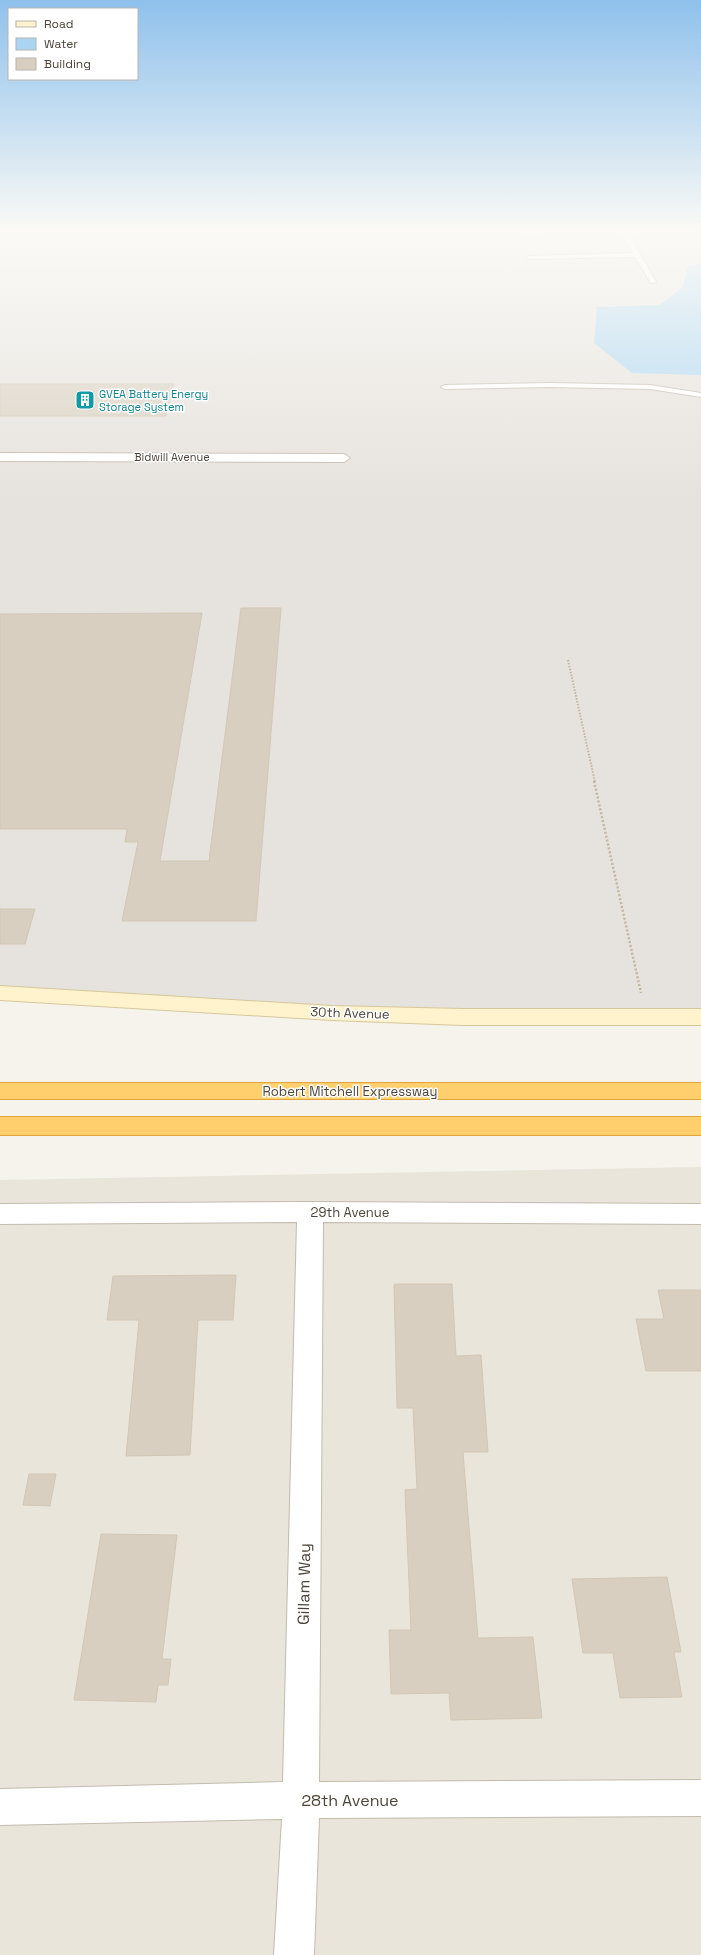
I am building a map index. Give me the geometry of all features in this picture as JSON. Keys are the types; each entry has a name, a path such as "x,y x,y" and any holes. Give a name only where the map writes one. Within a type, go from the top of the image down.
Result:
{"highway":[{"path":"0,1086 144,1091"},
{"name":"Robert Mitchell Expressway","path":"0,1091 701,1091"},
{"path":"0,1126 701,1126"}],"main road":[{"name":"30th Avenue","path":"0,993 166,1002 332,1014 462,1017 701,1017"}],"street":[{"name":"Bidwill Avenue","path":"0,457 344,458"},
{"name":"29th Avenue","path":"0,1214 310,1212 701,1214"},
{"name":"Gillam Way","path":"294,1955 301,1800 310,1212"},
{"name":"28th Avenue","path":"0,1807 301,1800 701,1798"}],"lane":[{"path":"445,387 550,385 650,387 701,395"}],"path":[{"path":"568,660 646,1017"}],"shaded area":[{"path":"0,320 701,320 701,1012 391,1010 0,989"},
{"path":"701,1167 701,1955 0,1955 0,1180"}],"water":[{"path":"596,320 701,320 701,375 632,373 594,343"}],"building":[{"name":"GVEA Battery Energy Storage System","path":"0,384 174,384 166,416 0,416"},
{"path":"241,608 281,608 256,921 122,921 138,842 125,842 127,829 0,829 0,614 202,613 160,861 209,861"},
{"path":"0,909 35,909 25,944 0,944"},
{"path":"236,1275 233,1320 198,1320 190,1455 126,1456 139,1320 107,1320 113,1276"},
{"path":"394,1284 452,1284 456,1356 481,1355 488,1452 463,1452 478,1638 533,1637 542,1718 451,1720 449,1693 391,1694 389,1630 411,1630 405,1490 417,1489 413,1408 397,1408"},
{"path":"658,1290 701,1290 701,1371 646,1371 636,1319 664,1319"},
{"path":"29,1474 56,1474 50,1506 23,1505"},
{"path":"101,1534 177,1535 162,1659 171,1659 168,1685 158,1685 156,1702 74,1700"},
{"path":"667,1577 681,1652 674,1652 682,1697 620,1698 613,1653 583,1653 572,1579"}],"place":[{"name":"GVEA Battery Energy Storage System","path":"85,400"}]}
